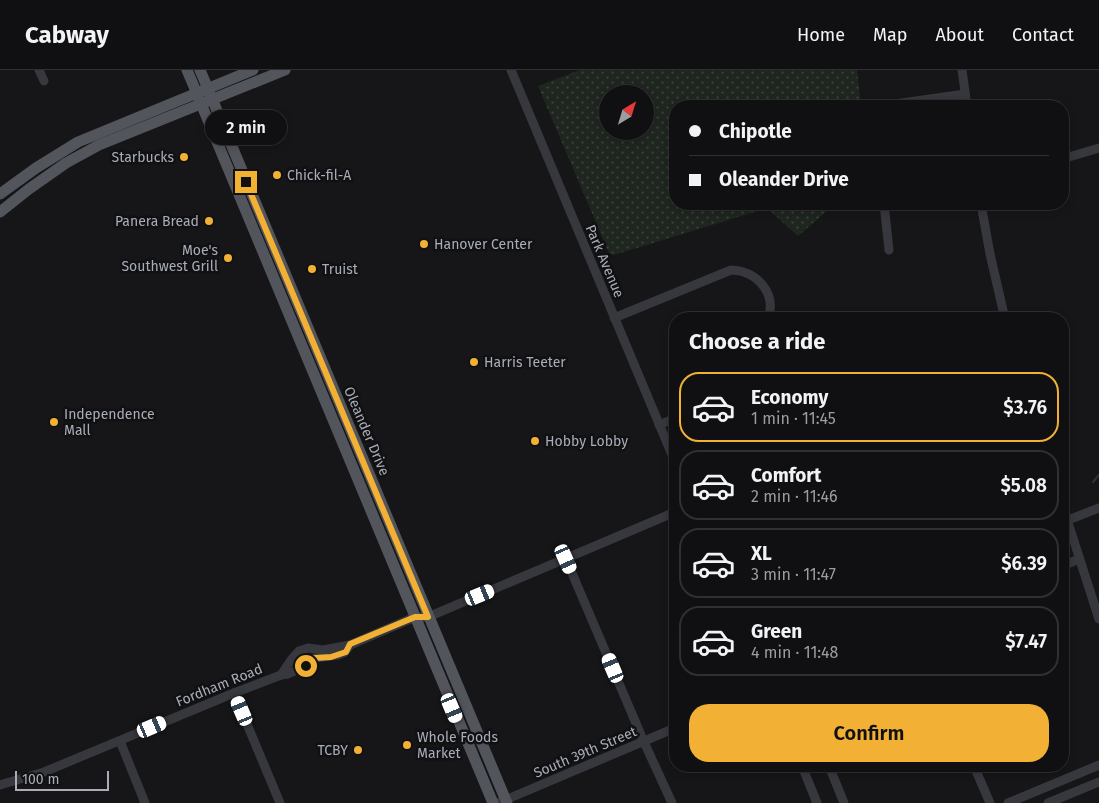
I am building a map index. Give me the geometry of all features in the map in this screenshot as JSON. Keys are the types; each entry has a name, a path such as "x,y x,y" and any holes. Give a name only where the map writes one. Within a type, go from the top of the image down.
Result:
{"main road":[{"name":"Oleander Drive","path":"187,70 205,97 428,617 503,802"},
{"name":"Oleander Drive","path":"200,70 205,97 415,617 493,803"},
{"path":"0,212 66,163 205,97 253,70"},
{"path":"0,194 20,178 78,142 285,70"}],"street":[{"path":"39,70 44,81"},
{"name":"Park Avenue","path":"511,70 669,448"},
{"path":"962,70 966,100"},
{"path":"923,100 965,94"},
{"path":"1069,156 1099,148"},
{"path":"885,210 889,250"},
{"path":"982,210 1003,312"},
{"path":"614,318 731,270 750,274 761,282 768,293 771,306 770,312"},
{"path":"659,425 669,421"},
{"path":"1069,520 1099,508"},
{"path":"428,617 669,515"},
{"path":"1069,523 1099,619"},
{"path":"566,559 672,803"},
{"path":"1069,563 1080,559"},
{"name":"Fordham Road","path":"281,675 299,651 308,648 323,650 350,644 415,617 428,617"},
{"name":"Fordham Road","path":"0,785 44,772 234,692 288,674 306,666 315,658 338,656 346,652 350,644"},
{"path":"234,692 280,803"},
{"name":"South 39th Street","path":"503,802 669,731"},
{"path":"120,741 145,803"},
{"path":"1008,803 1099,765"},
{"path":"804,772 817,803"},
{"path":"831,772 844,803"},
{"path":"977,772 990,803"},
{"path":"1048,803 1099,782"}],"shaded area":[{"path":"580,70 857,70 860,100 669,100 669,210 760,210 614,255 609,253 538,86"},
{"path":"769,210 828,210 798,236"}],"waterway":[{"path":"1093,482 1099,475"}],"place":[{"name":"Starbucks","path":"184,157"},
{"name":"Chick-fil-A","path":"277,175"},
{"name":"Panera Bread","path":"209,221"},
{"name":"Hanover Center","path":"424,244"},
{"name":"Moe's Southwest Grill","path":"228,258"},
{"name":"Truist","path":"312,269"},
{"name":"Harris Teeter","path":"474,362"},
{"name":"Independence Mall","path":"54,422"},
{"name":"Hobby Lobby","path":"535,441"},
{"name":"Whole Foods Market","path":"407,745"},
{"name":"TCBY","path":"358,750"}],"route":[{"path":"246,182 428,617 415,617 350,644 346,652 338,656 315,658 306,666"}]}
